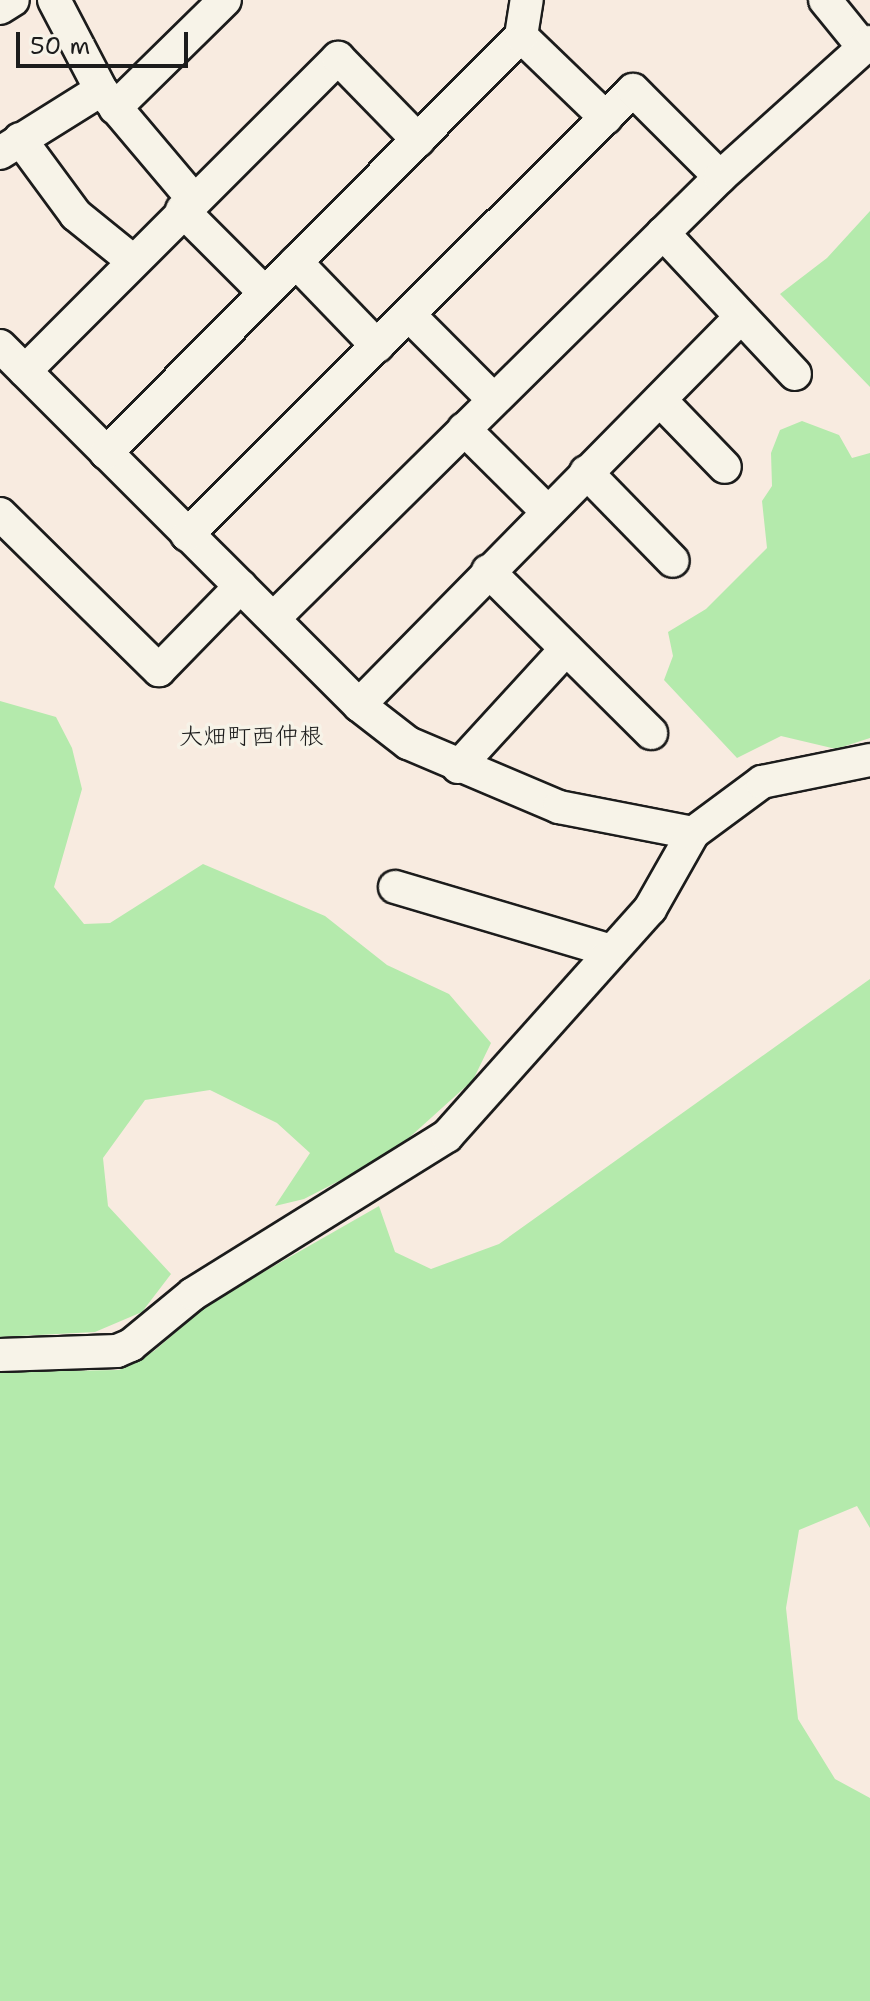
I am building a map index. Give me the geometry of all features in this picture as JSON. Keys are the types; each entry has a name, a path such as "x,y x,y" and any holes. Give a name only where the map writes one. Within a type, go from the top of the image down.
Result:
{"street":[{"path":"0,8 13,0"},
{"path":"54,0 108,99 188,204 265,293"},
{"path":"133,261 76,215 10,146 108,99 225,0"},
{"path":"106,453 521,36 527,0"},
{"path":"275,617 720,177 867,45 825,0"},
{"path":"521,36 606,118"},
{"path":"25,371 188,204 338,58 418,140"},
{"path":"187,535 633,90 720,177"},
{"path":"663,233 795,374"},
{"path":"296,262 377,346"},
{"path":"409,315 493,399"},
{"path":"359,705 741,317"},
{"path":"0,346 187,535 275,617 359,705 408,743 458,767 559,807 693,833"},
{"path":"660,400 725,467"},
{"path":"464,429 547,511"},
{"path":"586,472 673,561"},
{"path":"0,514 159,670 241,586"},
{"path":"488,571 651,733"},
{"path":"458,767 566,649"},
{"path":"0,1355 117,1351 131,1345 193,1294 447,1136 650,909 693,833 762,782 870,760"},
{"path":"395,887 611,951"}],"green space":[{"path":"870,211 870,387 780,294 827,258"},
{"path":"802,421 839,435 852,458 870,453 870,738 836,749 781,736 737,758 664,680 673,656 668,632 706,609 767,548 762,501 772,486 771,453 780,430"},
{"path":"0,701 56,717 72,748 82,789 54,887 84,924 110,923 203,864 325,916 387,965 449,994 491,1043 473,1080 391,1154 304,1199 275,1206 310,1153 277,1123 210,1090 145,1100 103,1158 108,1206 171,1274 142,1312 95,1332 0,1337"},
{"path":"870,979 870,1528 857,1506 799,1530 786,1608 798,1719 835,1779 870,1798 870,2001 0,2001 0,1372 119,1370 154,1351 211,1302 379,1206 395,1252 431,1269 499,1244"}],"district":[{"name":"大畑町西仲根","path":"251,737"}]}
